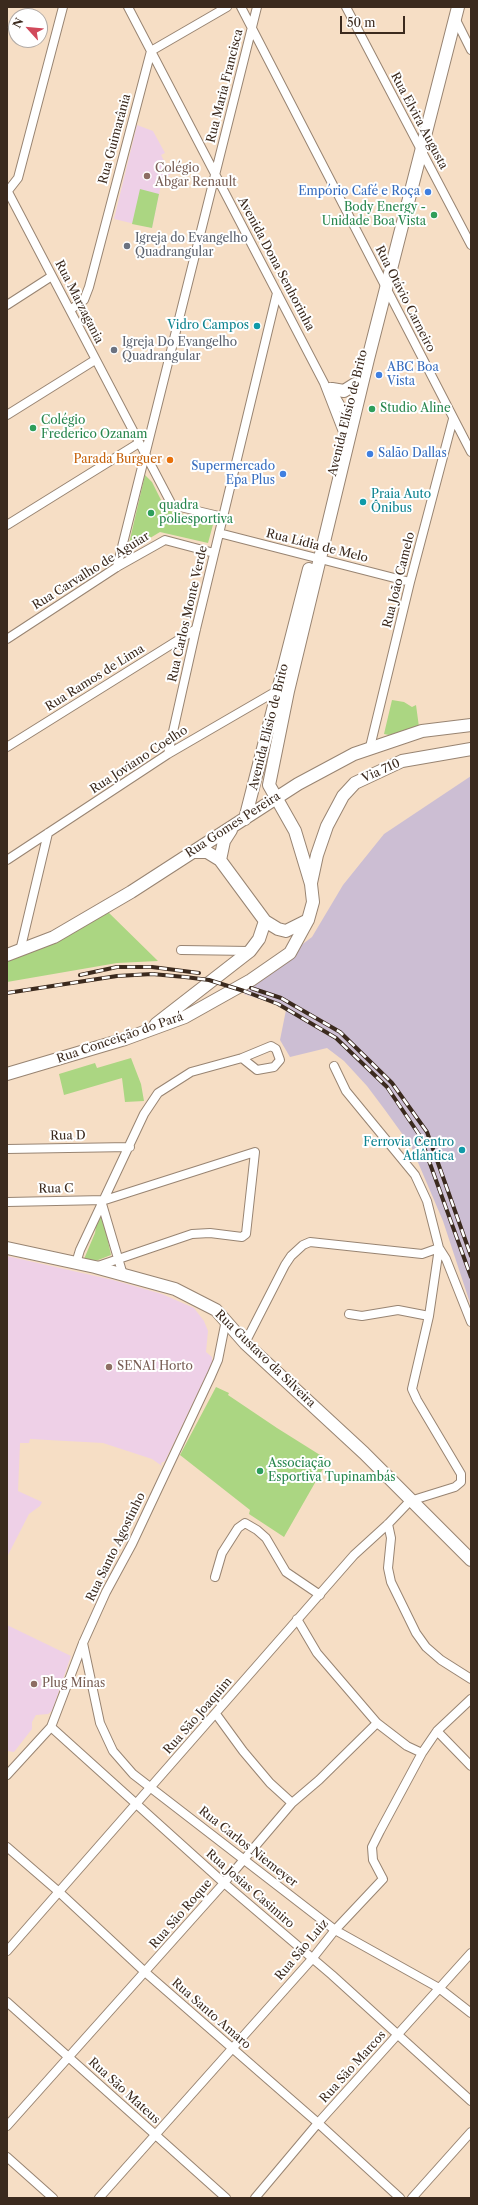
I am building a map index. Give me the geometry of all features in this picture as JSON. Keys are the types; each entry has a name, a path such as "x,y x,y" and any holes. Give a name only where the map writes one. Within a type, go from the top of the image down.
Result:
{"main road":[{"name":"Avenida Elísio de Brito","path":"419,147 450,7"},
{"name":"Avenida Elísio de Brito","path":"245,819 284,690 347,425 419,147 457,13"},
{"name":"Avenida Elísio de Brito","path":"347,425 355,384 384,284"},
{"path":"328,386 344,391 355,384"},
{"name":"Avenida Elísio de Brito","path":"284,690 269,785 295,831 311,884"},
{"name":"Rua Gomes Pereira","path":"7,955 54,937 131,892 298,784 370,747 422,731 471,725"},
{"name":"Via 710","path":"311,884 317,855 327,826 343,796 355,783 402,761 471,749"},
{"path":"220,860 224,841 233,827"},
{"path":"192,852 207,852 220,860 265,921 278,929 286,931 308,920 313,902 311,884"},
{"name":"Rua Conceição do Pará","path":"7,1074 150,1030 185,1017 251,980 290,952 308,920"},
{"path":"150,1030 250,951 259,939 265,921"},
{"name":"Rua Gustavo da Silveira","path":"7,1248 95,1267 175,1289 216,1310 245,1343 364,1453 410,1501 435,1522 471,1560"}],"street":[{"path":"7,191 18,178 63,7"},
{"name":"Avenida Dona Senhorinha","path":"128,7 277,293 328,386 347,425"},
{"path":"151,51 226,7"},
{"name":"Rua Otávio Carneiro","path":"241,7 471,452"},
{"name":"Rua Maria Francisca","path":"117,566 144,453 257,7"},
{"name":"Rua Elvira Augusta","path":"346,7 471,246"},
{"path":"457,13 471,50"},
{"name":"Rua Guimarânia","path":"70,310 84,300 89,287 151,51"},
{"name":"Rua Marzagania","path":"7,191 172,505 223,518"},
{"path":"7,305 52,276"},
{"name":"Rua Carlos Monte Verde","path":"168,754 196,629 277,293"},
{"path":"7,414 95,360"},
{"name":"Avenida Dona Senhorinha","path":"328,386 347,425"},
{"name":"Rua João Camelo","path":"370,747 410,582 453,419"},
{"path":"7,525 139,443"},
{"name":"Rua Lídia de Melo","path":"219,533 410,582"},
{"name":"Rua Carvalho de Aguiar","path":"7,639 117,566 165,540 214,553"},
{"name":"Rua Ramos de Lima","path":"7,747 196,629"},
{"name":"Rua Joviano Coelho","path":"7,860 168,754 284,690"},
{"path":"20,951 48,833"},
{"path":"181,950 250,951"},
{"path":"76,1263 80,1250 130,1147 144,1114 158,1093 191,1072 242,1058"},
{"path":"334,1066 346,1091 415,1175 427,1202 439,1248 446,1259 471,1322"},
{"name":"Rua D","path":"7,1149 130,1147"},
{"name":"Rua C","path":"7,1202 104,1202 255,1152 246,1234 242,1237 210,1233 192,1234 118,1258"},
{"path":"104,1202 123,1275"},
{"path":"245,1343 285,1265 291,1256 303,1245 310,1242 422,1254 439,1248"},
{"path":"410,1501 455,1487 462,1479 412,1388 429,1316 439,1248"},
{"path":"95,1267 118,1258"},
{"path":"349,1314 362,1316 398,1310 429,1316"},
{"name":"Rua Santo Agostinho","path":"7,1775 50,1726 83,1643 218,1360 226,1320"},
{"name":"Rua São Joaquim","path":"7,1951 152,1788 354,1555 388,1524 410,1501"},
{"path":"216,1577 222,1553 238,1528 245,1523 257,1530 266,1538 286,1572 320,1595"},
{"path":"388,1524 391,1538 388,1556 390,1575 416,1633 426,1647 441,1660 471,1679"},
{"path":"297,1620 317,1653 377,1723 407,1746 422,1753"},
{"name":"Rua Carlos Niemeyer","path":"83,1643 100,1723 113,1751 133,1774 335,1930 439,1988 471,2012"},
{"name":"Rua São Luiz","path":"99,2198 233,2049 312,1959 335,1930 383,1879 373,1860 372,1847 422,1753 437,1732 471,1699"},
{"path":"216,1714 243,1751 270,1783 292,1803"},
{"name":"Rua São Roque","path":"7,2126 224,1883 292,1803 319,1780 377,1723"},
{"name":"Rua Josias Casimiro","path":"50,1726 224,1883 312,1959 471,2101"},
{"path":"437,1732 468,1760 471,1766"},
{"name":"Rua Santo Amaro","path":"7,1847 59,1892 145,1972 318,2123 400,2198"},
{"name":"Rua São Marcos","path":"255,2198 318,2123 471,1953"},
{"name":"Rua São Mateus","path":"7,2002 226,2198"},
{"path":"412,2198 471,2132"},
{"path":"7,2157 53,2198"}],"shaded area":[{"name":"Colégio Abgar Renault","path":"137,125 153,131 165,153 161,155 171,174 162,180 152,228 114,219"},
{"path":"471,776 471,1306 443,1221 411,1146 385,1110 367,1086 344,1061 327,1048 290,1057 280,1040 286,1010 275,1004 244,994 251,983 312,937 343,885 384,834"},
{"name":"SENAI Horto","path":"7,1256 113,1280 162,1294 194,1308 204,1321 208,1331 206,1352 212,1357 212,1363 165,1461 161,1463 162,1466 152,1459 103,1443 30,1439 29,1443 20,1443 18,1491 42,1502 40,1506 29,1514 7,1557"},
{"name":"Plug Minas","path":"7,1625 71,1656 52,1711 48,1714 36,1715 32,1722 32,1729 14,1752 7,1751"}],"green space":[{"path":"140,189 159,194 152,228 132,224"},
{"path":"145,475 152,482 166,510 214,521 208,543 160,532 127,552"},
{"path":"392,700 404,702 412,707 416,705 419,727 389,735 384,734"},
{"path":"106,910 158,961 117,963 7,982 7,960"},
{"path":"131,1058 141,1084 144,1101 125,1102 122,1078 64,1095 59,1074 95,1063 97,1068"},
{"path":"102,1213 111,1255 93,1262 84,1259 95,1233 97,1220"},
{"name":"Associação Esportiva Tupinambás","path":"216,1387 229,1393 228,1395 328,1460 284,1537 249,1514 250,1510 180,1455"}],"railway":[{"path":"80,975 117,967 152,967 199,973"},
{"path":"7,993 117,976 152,974 209,980 278,1004 336,1038 387,1087 420,1136 471,1277"},
{"path":"251,988 281,998 340,1032 392,1083 427,1132 471,1256"}],"place":[{"name":"Colégio Abgar Renault","path":"147,176"},
{"name":"Empório Café e Roça","path":"428,192"},
{"name":"Body Energy - Unidade Boa Vista","path":"434,215"},
{"name":"Igreja do Evangelho Quadrangular","path":"127,246"},
{"name":"Vidro Campos","path":"257,326"},
{"name":"Igreja Do Evangelho Quadrangular","path":"114,350"},
{"name":"ABC Boa Vista","path":"379,375"},
{"name":"Studio Aline","path":"372,409"},
{"name":"Colégio Frederico Ozanam","path":"33,428"},
{"name":"Salão Dallas","path":"370,454"},
{"name":"Parada Burguer","path":"170,460"},
{"name":"Supermercado Epa Plus","path":"283,474"},
{"name":"Praia Auto Ônibus","path":"363,502"},
{"name":"quadra poliesportiva","path":"151,513"},
{"name":"Ferrovia Centro Atlântica","path":"462,1150"},
{"name":"SENAI Horto","path":"109,1367"},
{"name":"Associação Esportiva Tupinambás","path":"260,1471"},
{"name":"Plug Minas","path":"34,1684"}]}
